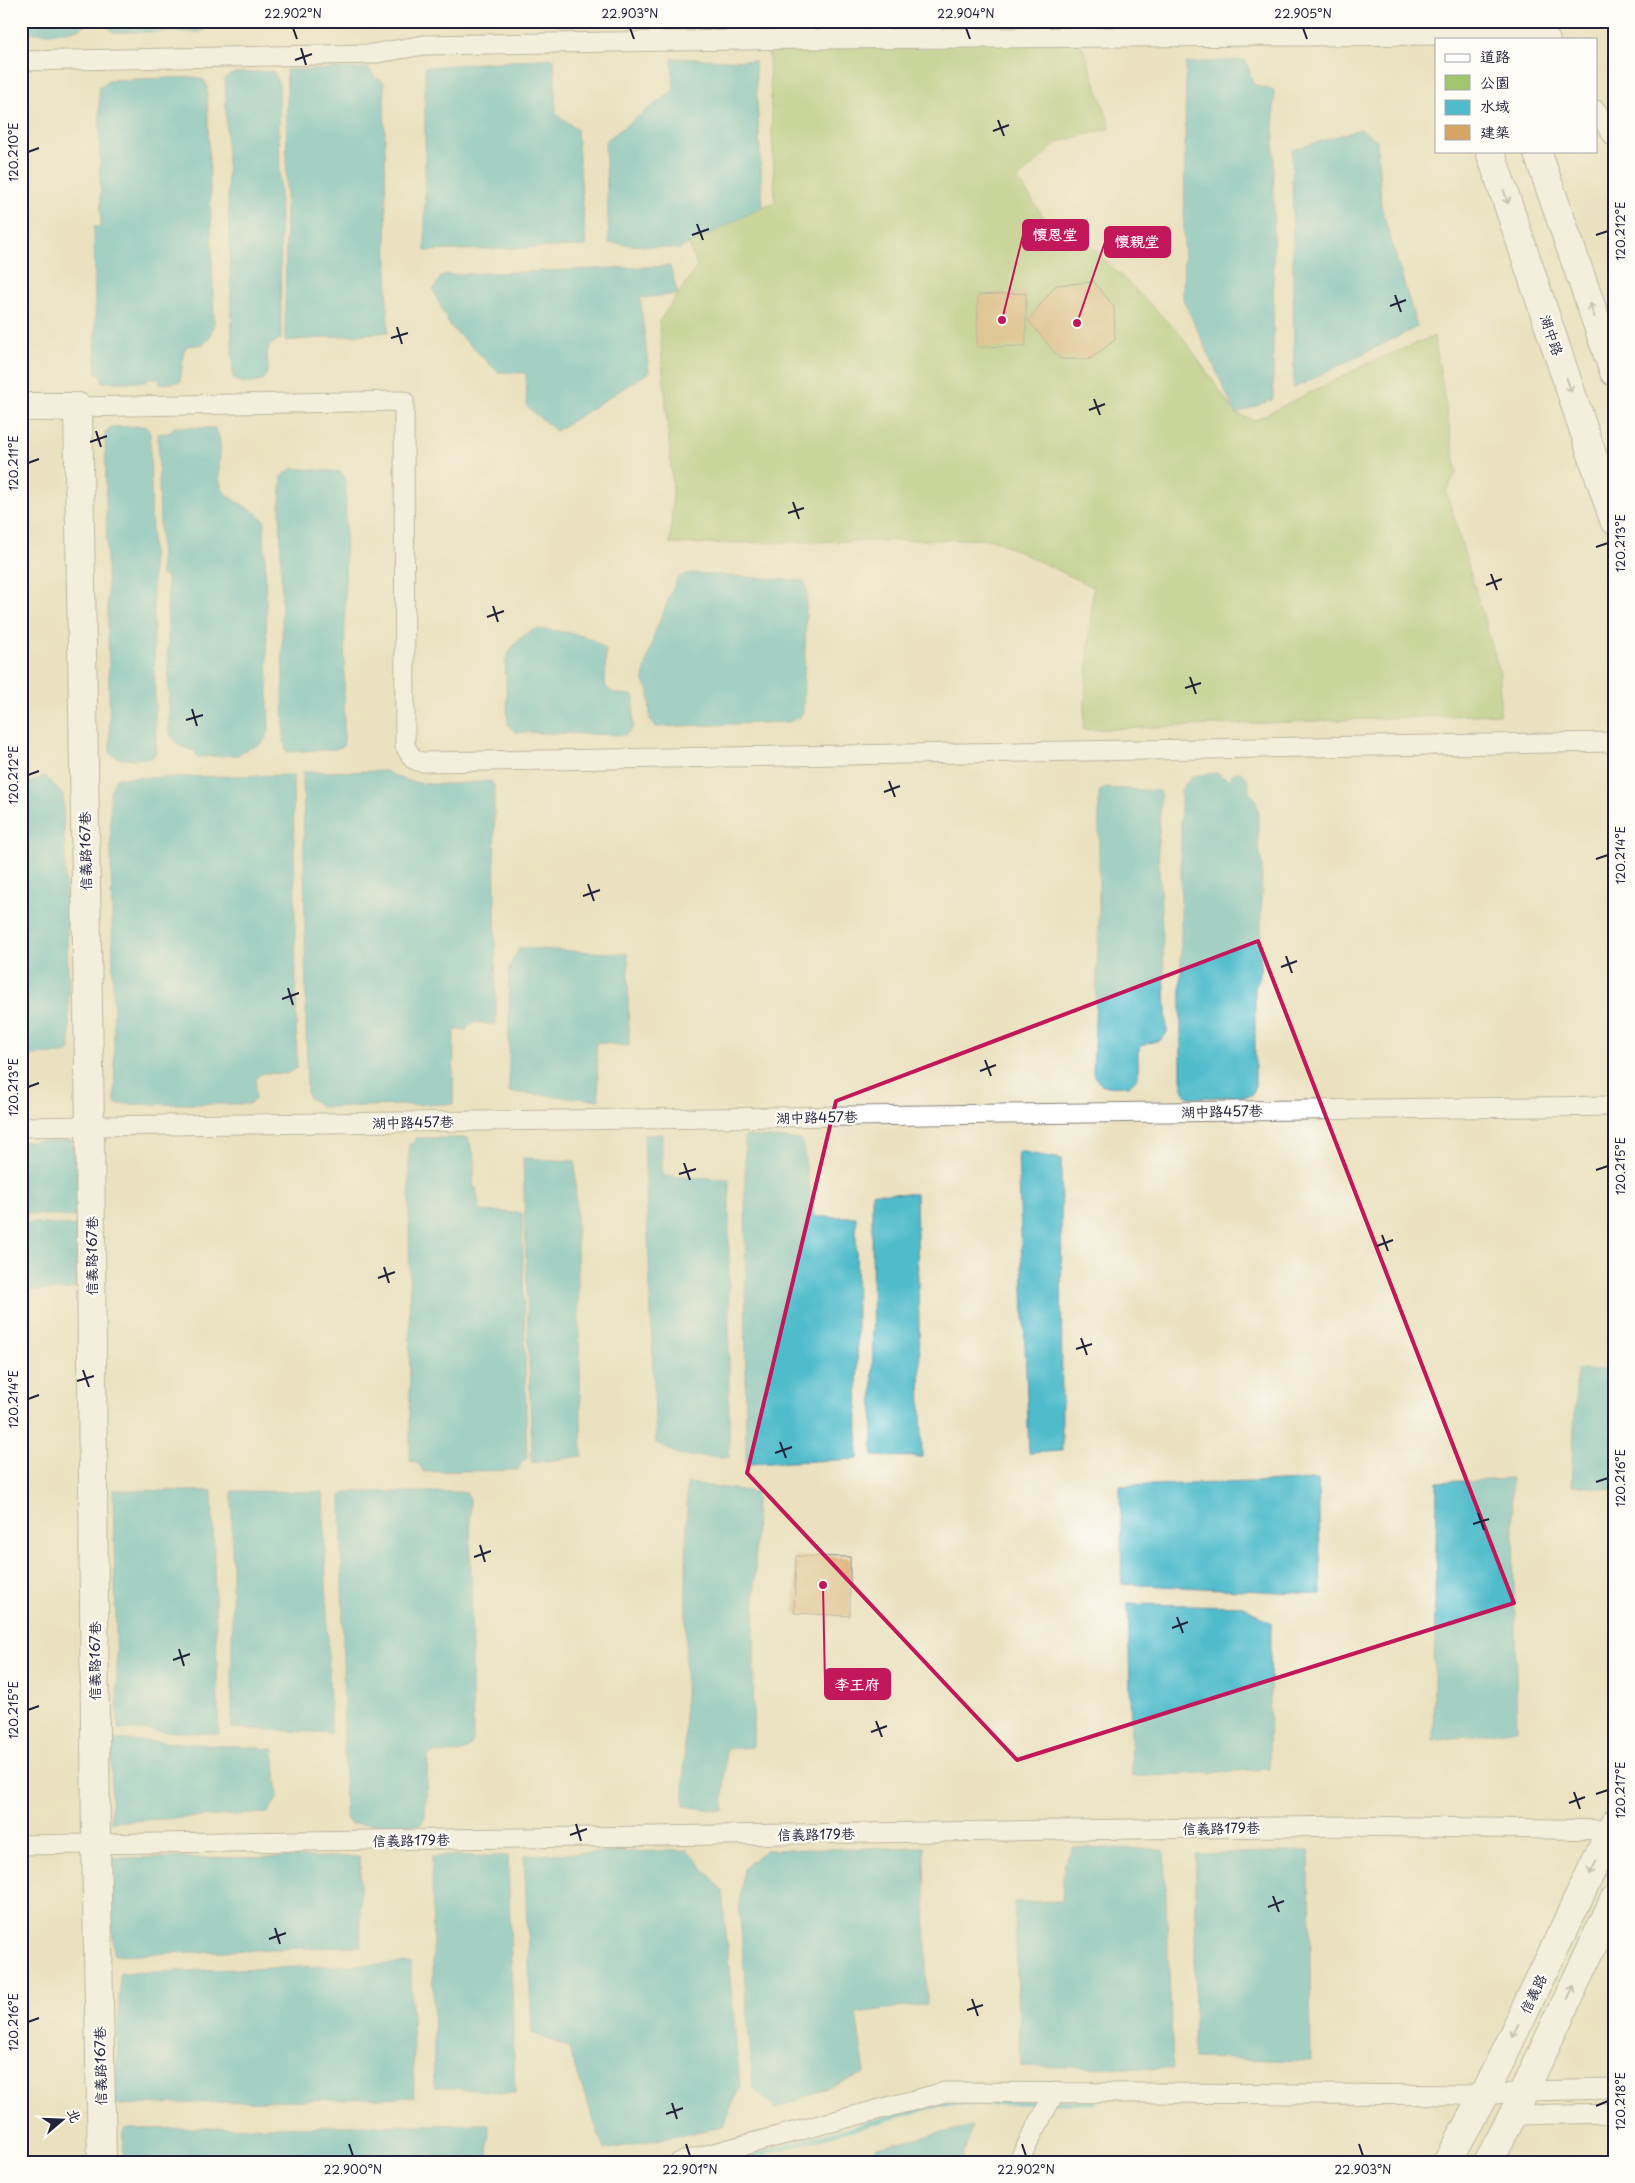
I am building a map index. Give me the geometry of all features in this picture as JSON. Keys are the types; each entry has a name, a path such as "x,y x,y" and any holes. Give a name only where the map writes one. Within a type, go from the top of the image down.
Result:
{"street":[{"path":"21,61 372,54 424,45 805,30 1450,32 1544,30 1549,38"},
{"path":"1598,113 1614,138"},
{"name":"湖中路","path":"1490,152 1614,520"},
{"path":"1537,152 1614,372"},
{"path":"21,407 404,401 405,746 413,759 421,762 1614,742"},
{"name":"信義路167巷","path":"78,407 90,1126 96,1844 102,2162"},
{"name":"湖中路457巷","path":"21,1127 1614,1106"},
{"name":"信義路179巷","path":"21,1845 1351,1826 1613,1827"},
{"name":"信義路","path":"1447,2162 1484,2095 1613,1827"},
{"path":"1488,2162 1525,2091 1614,1900"},
{"path":"680,2162 945,2092 1484,2095 1525,2091 1614,2089"},
{"path":"1018,2162 1055,2092"},
{"path":"1513,2115 1614,2113"}],"highlighted area":[{"path":"1258,941 1514,1603 1017,1760 747,1473 836,1101"}],"green space":[{"path":"1076,29 1111,128 1058,142 1018,179 1047,222 1081,236 1181,335 1236,414 1255,420 1371,362 1434,336 1457,472 1446,491 1500,673 1500,714 1083,730 1093,587 992,539 670,544 673,491 659,321 697,267 686,236 775,202 768,35"}],"water":[{"path":"21,21 88,21 84,26 68,32 21,33"},
{"path":"105,21 206,21 206,28 200,32 113,32 106,25"},
{"path":"706,21 771,21 773,27 715,29"},
{"path":"554,58 556,114 577,129 586,246 425,251 425,67"},
{"path":"672,58 755,61 763,207 679,249 609,243 605,141 674,90"},
{"path":"1246,60 1253,84 1274,91 1273,399 1236,414 1183,299 1186,63"},
{"path":"368,68 376,78 384,82 388,332 285,341 286,70"},
{"path":"273,71 279,84 281,339 269,347 268,367 264,379 245,383 233,379 225,78 234,73"},
{"path":"194,77 204,80 207,85 214,323 209,339 204,344 187,346 184,351 180,382 160,384 159,378 148,378 147,382 102,382 102,375 96,374 94,227 101,227 99,87 109,80"},
{"path":"1360,129 1377,140 1381,206 1417,327 1294,388 1292,150"},
{"path":"670,266 678,294 640,298 649,372 556,431 527,407 526,373 498,372 450,326 433,290 442,275"},
{"path":"146,426 150,433 156,752 152,758 123,759 117,758 110,752 105,432 111,427"},
{"path":"175,427 215,428 220,442 219,476 223,490 264,520 269,730 263,742 238,755 196,757 195,751 179,745 169,731 167,576 161,576 158,434 168,433"},
{"path":"293,468 341,472 346,480 344,740 343,746 336,749 287,752 284,742 280,502 282,476"},
{"path":"692,573 802,581 805,583 807,588 803,712 800,717 789,722 656,727 650,720 649,691 644,682 644,673 654,635 677,579"},
{"path":"538,629 582,636 606,649 605,684 612,692 632,695 634,698 633,728 625,735 515,732 508,724 506,658 522,637"},
{"path":"386,771 398,777 424,783 451,784 491,781 494,785 496,1025 476,1022 469,1025 466,1030 459,1029 454,1032 453,1104 322,1107 309,1098 307,1093 303,772"},
{"path":"1237,772 1246,776 1249,792 1255,798 1258,811 1258,844 1262,863 1260,976 1255,987 1255,1086 1251,1095 1247,1096 1192,1098 1185,1095 1181,1079 1181,790 1192,776 1217,773 1228,780 1232,774"},
{"path":"293,775 297,1068 286,1074 264,1073 259,1075 256,1080 255,1100 248,1104 115,1104 110,792 116,778"},
{"path":"45,776 63,795 70,1050 65,1054 33,1055 27,1062 26,1107 21,1107 21,783"},
{"path":"1103,788 1159,791 1161,796 1158,847 1167,1032 1159,1040 1141,1046 1138,1052 1138,1077 1129,1086 1103,1085 1093,1073 1099,919 1099,792"},
{"path":"519,948 628,954 629,1046 596,1042 599,1100 509,1092 509,969"},
{"path":"662,1134 662,1176 729,1179 729,1457 680,1456 656,1443 644,1135"},
{"path":"745,1136 802,1140 814,1217 856,1217 858,1459 746,1464"},
{"path":"415,1138 468,1138 475,1158 473,1188 476,1187 480,1211 522,1213 527,1459 521,1463 518,1470 423,1472 418,1464 410,1461 409,1144 414,1144"},
{"path":"71,1140 78,1178 75,1217 21,1213 21,1142"},
{"path":"1018,1151 1061,1159 1062,1451 1029,1453"},
{"path":"523,1158 575,1161 582,1456 532,1463"},
{"path":"872,1193 916,1194 922,1457 873,1456"},
{"path":"21,1222 76,1226 76,1287 67,1290 21,1290"},
{"path":"1577,1370 1614,1370 1614,1490 1571,1485"},
{"path":"1512,1479 1517,1729 1433,1741 1437,1482"},
{"path":"1318,1480 1321,1594 1122,1584 1120,1486"},
{"path":"687,1483 756,1492 753,1747 726,1749 723,1811 684,1806"},
{"path":"113,1490 212,1491 219,1734 118,1729"},
{"path":"232,1491 323,1492 331,1733 232,1728"},
{"path":"466,1492 470,1498 473,1740 465,1751 459,1753 434,1753 428,1756 425,1818 418,1825 351,1824 347,1820 345,1813 341,1497 344,1493"},
{"path":"1128,1604 1244,1606 1271,1623 1269,1769 1132,1777"},
{"path":"112,1739 274,1749 278,1797 268,1813 111,1822"},
{"path":"924,1847 927,2004 856,2013 865,2073 775,2109 753,2088 739,1904 744,1868 765,1850"},
{"path":"1073,1847 1164,1850 1173,2069 1021,2066 1014,1902 1062,1901 1064,1864"},
{"path":"688,1850 722,1890 740,2086 723,2127 604,2150 568,2047 532,2033 524,1855"},
{"path":"1309,1851 1311,2061 1194,2058 1196,1854"},
{"path":"432,1856 508,1856 515,2093 434,2087"},
{"path":"360,1857 361,1946 114,1955 109,1858"},
{"path":"21,1861 24,1994 21,1994"},
{"path":"411,1963 414,2097 116,2105 120,1973"},
{"path":"489,2124 488,2162 123,2162 124,2129"},
{"path":"972,2126 961,2162 868,2162 876,2147"}],"building":[{"path":"1094,282 1114,307 1115,340 1090,359 1060,359 1028,320 1056,285"},
{"path":"1026,293 1026,346 977,347 978,295"},
{"path":"796,1556 850,1557 850,1616 794,1613"}],"waterway":[{"path":"730,2162 943,2103 1094,2102"}],"place":[{"name":"懷恩堂","path":"1002,320"},
{"name":"懷親堂","path":"1077,323"},
{"name":"李王府","path":"823,1585"}]}
